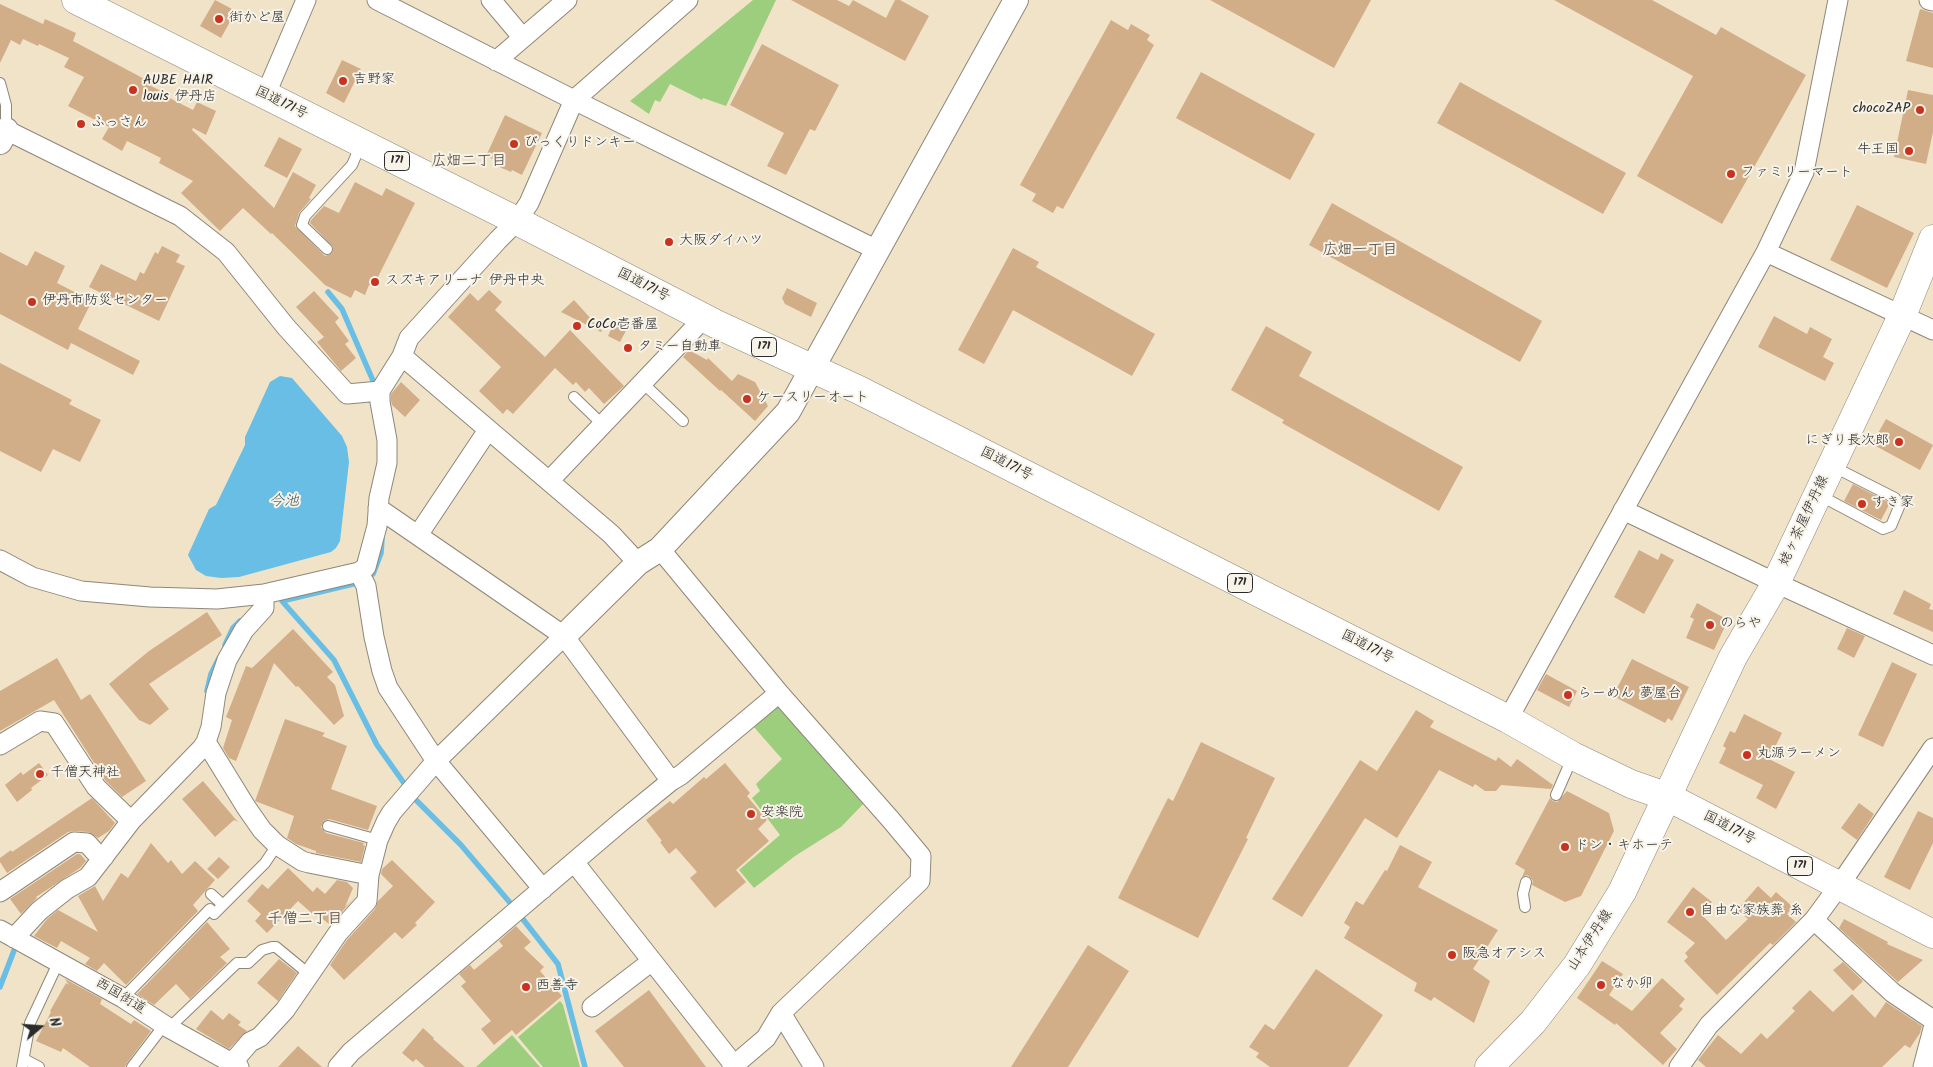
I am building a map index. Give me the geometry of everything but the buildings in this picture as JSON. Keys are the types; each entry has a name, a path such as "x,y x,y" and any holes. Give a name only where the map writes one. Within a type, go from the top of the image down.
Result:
{"main road":[{"name":"国道171号","path":"76,0 518,222 704,318 814,368 1508,719 1573,756 1632,784 1668,797 1933,934"},
{"name":"姥ヶ茶屋伊丹線","path":"1668,797 1733,656 1776,583 1832,466 1902,316 1933,239"},
{"name":"山本伊丹線","path":"1489,1067 1533,1022 1577,965 1622,892 1668,797"}],"street":[{"path":"265,96 306,0"},
{"path":"377,0 877,250"},
{"path":"491,0 523,38"},
{"path":"496,61 567,0"},
{"path":"0,560 32,577 81,591 150,597 208,598 264,594 359,572 366,567 377,526 378,508 387,462 387,440 380,402 380,391 402,356 409,338 498,240 518,222 529,203 574,100 688,0"},
{"path":"236,1065 250,1042 260,1037 285,1010 338,934 367,901 369,875 378,840 392,812 436,761 638,563 660,549 788,412 1016,0"},
{"path":"1508,719 1766,252 1804,172 1838,0"},
{"path":"1929,0 1933,1"},
{"path":"3,136 180,216 226,252 286,327 347,394 380,391"},
{"path":"1766,252 1933,330"},
{"path":"548,481 704,318"},
{"path":"402,356 611,534 638,563"},
{"path":"418,535 488,430"},
{"path":"378,508 564,636 671,781"},
{"path":"1623,510 1933,655"},
{"path":"574,862 733,1066 766,1038 781,1014 920,882 922,856 779,693 660,549"},
{"path":"359,572 366,586 374,637 388,688 436,761 543,889"},
{"path":"7,934 67,889 88,877 131,821 202,748 211,727 216,693 227,660 244,630 264,608 264,594"},
{"path":"338,1067 351,1052 574,862 779,693"},
{"path":"0,744 40,721 54,723 96,787 131,821"},
{"path":"206,742 262,830 277,845 309,864 369,875"},
{"path":"1679,1067 1709,1025 1814,920 1933,748"},
{"path":"0,892 74,842 87,843 95,852 104,857"},
{"path":"1814,920 1892,993 1933,1020"},
{"name":"西国街道","path":"7,934 124,998 167,1026 236,1065"},
{"path":"592,1007 652,961"},
{"path":"781,1014 814,1067"},
{"path":"1923,1067 1933,1029"}],"lane":[{"path":"0,83 6,106 3,136"},
{"path":"327,249 302,226 305,216 352,166 361,143"},
{"path":"643,383 683,421"},
{"path":"574,397 602,424"},
{"path":"1818,494 1883,529 1891,526 1899,507 1895,498 1832,466"},
{"path":"1556,795 1573,756"},
{"path":"328,826 378,840"},
{"path":"124,998 210,909 214,914 266,863 277,845"},
{"path":"1525,907 1524,894 1526,882"},
{"path":"211,894 223,905"},
{"path":"132,1067 167,1026 237,964 248,963 262,950 272,947 276,948 310,975"},
{"path":"39,1067 23,1063 30,1024 59,962"}],"green space":[{"path":"753,0 776,0 726,106 703,98 702,100 670,84 660,102 655,100 649,114 630,101"},
{"path":"776,707 785,707 867,800 841,827 795,856 754,888 739,870 780,835 752,798 760,791 756,784 782,759 753,726"},
{"path":"560,1001 563,1005 580,1067 543,1067 518,1037"},
{"path":"512,1035 540,1067 476,1067"}],"water":[{"name":"今池","path":"280,376 292,378 342,436 347,447 349,462 340,541 331,552 239,577 221,578 206,576 196,570 188,555 209,509 216,505 245,445 245,437 270,382"}],"waterway":[{"path":"328,292 342,309 374,383"},
{"path":"382,539 381,553 373,574 353,584 282,601 334,660 377,745 406,786"},
{"path":"225,645 233,628 240,621"},
{"path":"207,691 211,674 219,658"},
{"path":"416,800 461,845 512,905"},
{"path":"522,918 558,964 585,1067"},
{"path":"0,987 15,948"}],"place":[{"name":"街かど屋","path":"219,19"},
{"name":"吉野家","path":"343,81"},
{"name":"AUBE HAIR louis 伊丹店","path":"133,90"},
{"name":"chocoZAP","path":"1920,110"},
{"name":"ふっさん","path":"81,124"},
{"name":"びっくりドンキー","path":"514,144"},
{"name":"牛王国","path":"1909,151"},
{"name":"ファミリーマート","path":"1731,174"},
{"name":"大阪ダイハツ","path":"669,242"},
{"name":"スズキアリーナ 伊丹中央","path":"375,282"},
{"name":"伊丹市防災センター","path":"32,302"},
{"name":"CoCo壱番屋","path":"577,326"},
{"name":"タミー自動車","path":"628,348"},
{"name":"ケースリーオート","path":"747,399"},
{"name":"にぎり長次郎","path":"1899,442"},
{"name":"すき家","path":"1862,504"},
{"name":"のらや","path":"1710,625"},
{"name":"らーめん 夢屋台","path":"1568,695"},
{"name":"丸源ラーメン","path":"1747,755"},
{"name":"千僧天神社","path":"40,774"},
{"name":"安楽院","path":"751,814"},
{"name":"ドン・キホーテ","path":"1565,847"},
{"name":"自由な家族葬 糸","path":"1690,912"},
{"name":"阪急オアシス","path":"1452,955"},
{"name":"なか卯","path":"1601,985"},
{"name":"西善寺","path":"526,987"}],"district":[{"name":"広畑二丁目","path":"469,162"},
{"name":"広畑一丁目","path":"1360,251"},
{"name":"千僧二丁目","path":"305,920"}]}
